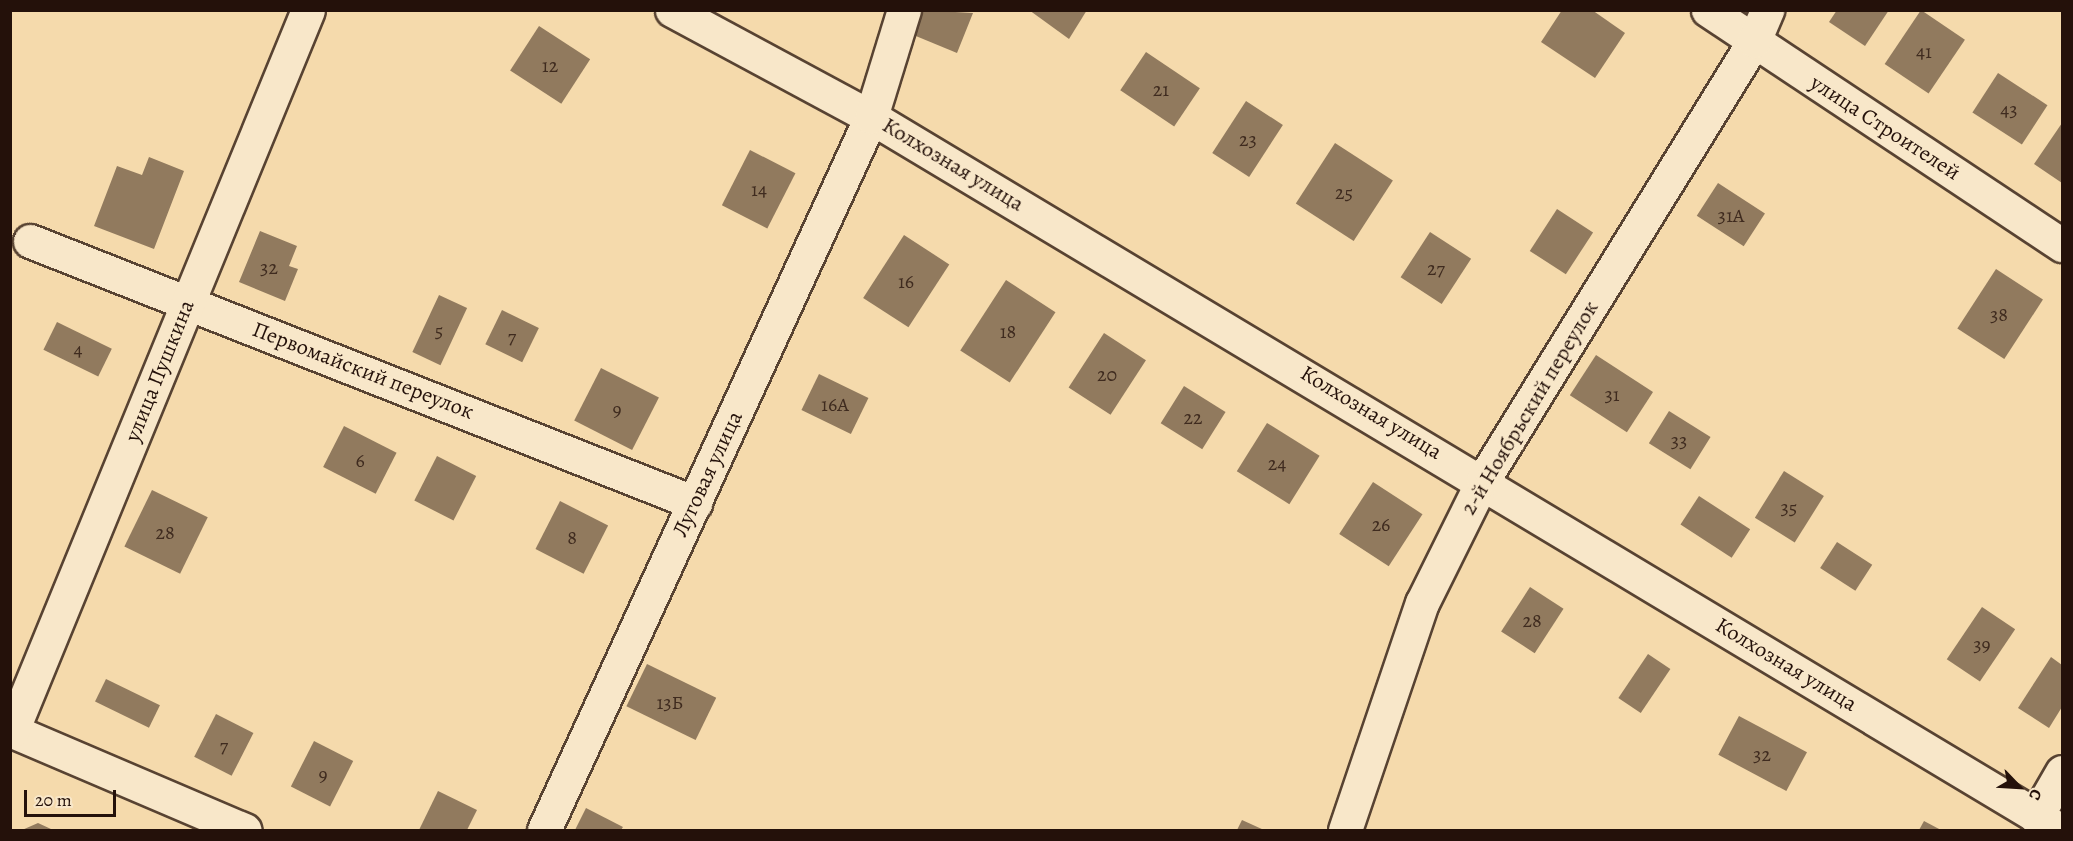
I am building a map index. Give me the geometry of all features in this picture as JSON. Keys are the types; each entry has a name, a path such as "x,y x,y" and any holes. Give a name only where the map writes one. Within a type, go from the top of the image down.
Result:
{"street":[{"name":"улица Пушкина","path":"11,731 308,10"},
{"name":"Колхозная улица","path":"672,10 871,117 1483,480 2048,824"},
{"name":"Луговая улица","path":"544,831 871,117 904,10"},
{"name":"улица Строителей","path":"1708,10 2062,245"},
{"name":"2-й Ноябрьский переулок","path":"1345,831 1422,603 1483,480 1754,41 1767,10"},
{"name":"Первомайский переулок","path":"30,241 695,503"},
{"path":"11,731 245,831"},
{"path":"2048,824 2062,772"}],"building":[{"path":"920,10 973,13 957,53 911,34"},
{"path":"1029,10 1087,10 1069,39"},
{"path":"1562,10 1592,10 1625,33 1595,78 1541,42"},
{"path":"1837,10 1889,10 1865,46 1829,22"},
{"path":"1921,10 1965,40 1929,94 1885,64"},
{"path":"539,26 590,59 561,104 510,70"},
{"path":"1146,52 1200,88 1174,126 1120,90"},
{"path":"1998,73 2047,105 2022,145 1972,112"},
{"path":"1246,101 1283,125 1249,177 1212,153"},
{"path":"2062,123 2062,183 2034,164"},
{"path":"1335,143 1393,181 1354,241 1296,203"},
{"path":"750,150 795,173 767,228 722,205"},
{"path":"149,157 184,171 154,249 94,226 117,166 142,175"},
{"path":"1718,183 1765,213 1744,246 1697,216"},
{"path":"1557,209 1593,232 1566,274 1530,251"},
{"path":"260,231 297,246 289,266 298,269 285,301 239,282"},
{"path":"1430,232 1471,259 1442,304 1401,277"},
{"path":"904,235 949,264 908,327 863,298"},
{"path":"1996,269 2043,299 2004,359 1957,329"},
{"path":"1006,280 1055,312 1010,383 960,350"},
{"path":"439,295 467,308 440,365 412,352"},
{"path":"502,310 539,328 522,362 485,344"},
{"path":"57,322 112,349 98,377 43,350"},
{"path":"1104,333 1146,360 1111,415 1069,388"},
{"path":"1596,355 1653,392 1627,432 1570,395"},
{"path":"601,368 659,398 632,450 574,421"},
{"path":"819,374 868,398 851,434 801,410"},
{"path":"1184,386 1226,412 1202,449 1161,423"},
{"path":"1669,411 1711,437 1690,469 1649,443"},
{"path":"1267,423 1320,456 1289,504 1237,471"},
{"path":"344,426 397,453 376,494 323,467"},
{"path":"437,456 476,476 454,521 414,501"},
{"path":"1784,471 1824,496 1795,543 1755,518"},
{"path":"1373,482 1422,514 1389,566 1339,534"},
{"path":"152,490 208,517 180,574 124,547"},
{"path":"1699,496 1750,529 1732,558 1680,525"},
{"path":"560,501 608,526 584,574 535,549"},
{"path":"1837,542 1872,565 1855,591 1820,568"},
{"path":"1530,587 1564,609 1535,653 1501,631"},
{"path":"1982,607 2015,629 1980,682 1947,659"},
{"path":"1648,654 1670,669 1641,713 1618,698"},
{"path":"2051,657 2062,665 2062,707 2049,728 2018,708"},
{"path":"647,664 716,698 696,740 626,706"},
{"path":"106,679 160,705 149,728 95,701"},
{"path":"216,714 253,733 232,776 194,757"},
{"path":"1739,716 1807,752 1786,791 1718,755"},
{"path":"314,741 353,761 330,806 291,786"},
{"path":"438,791 477,810 467,830 419,830"},
{"path":"586,808 623,827 621,830 575,830"},
{"path":"1242,820 1264,830 1237,830"},
{"path":"1924,821 1941,830 1919,830"},
{"path":"38,823 51,829 63,830 22,830"}]}
